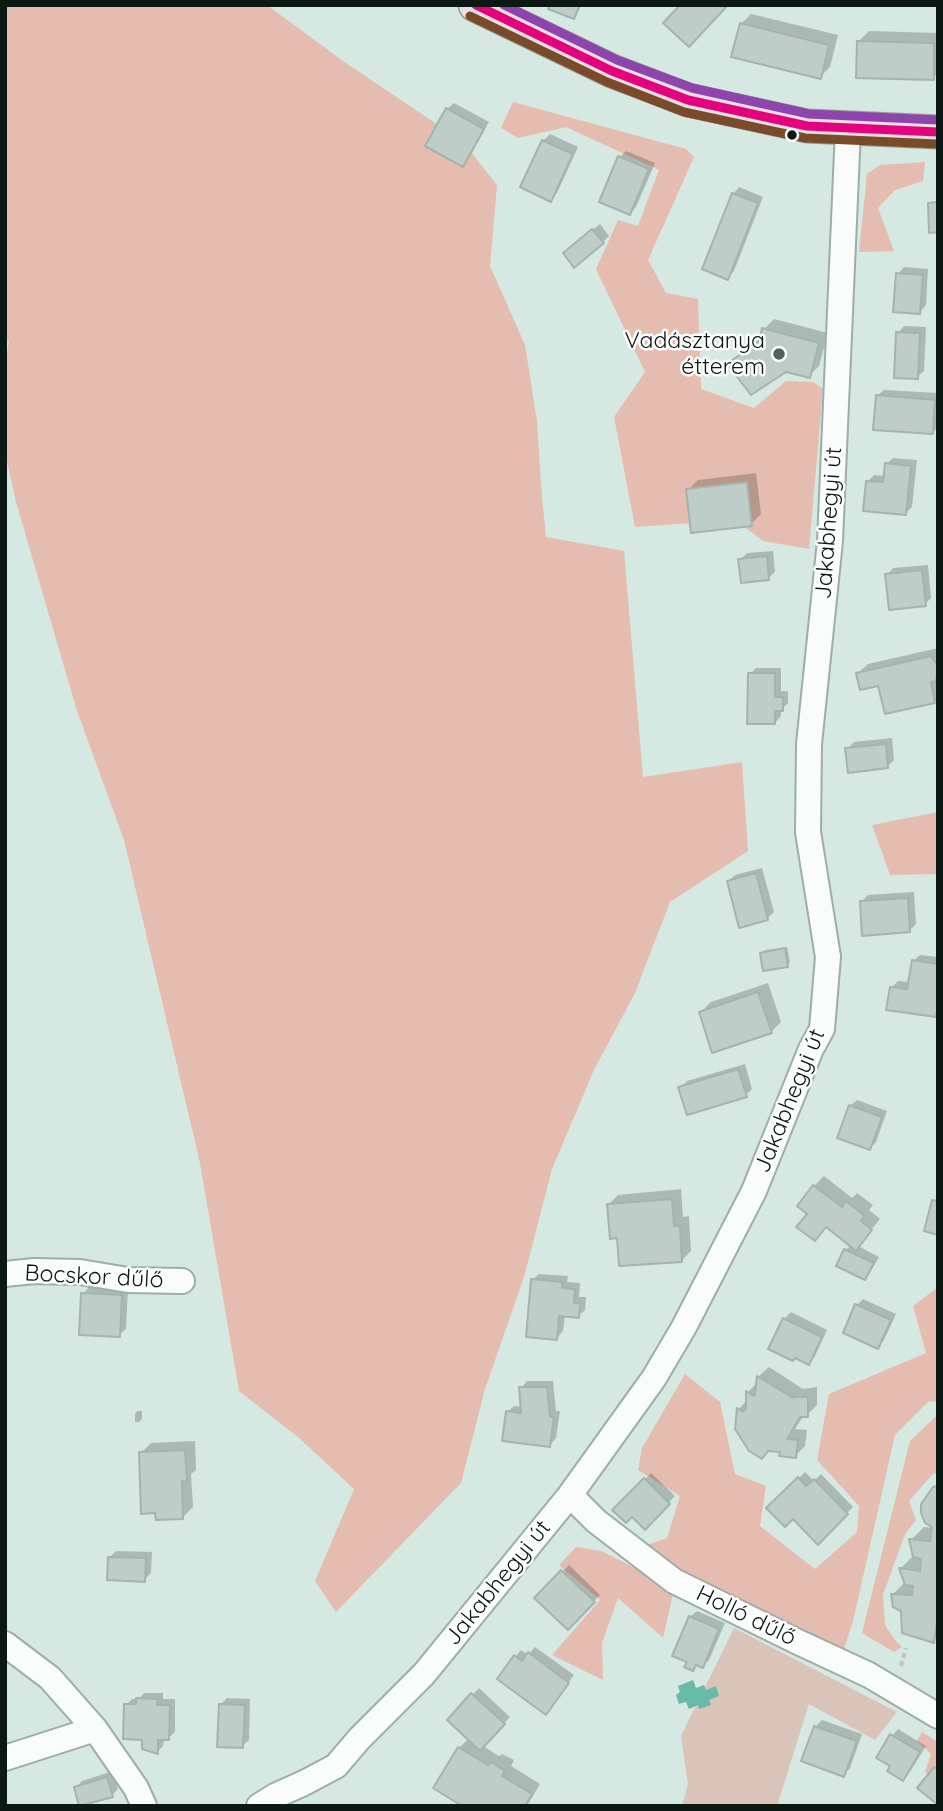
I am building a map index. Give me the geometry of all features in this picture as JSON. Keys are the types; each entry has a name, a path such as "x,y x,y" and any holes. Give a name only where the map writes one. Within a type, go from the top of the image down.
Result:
{"main road":[{"path":"475,5 612,71 688,100 807,126 938,132"}],"street":[{"name":"Jakabhegyi út","path":"259,1806 336,1766 424,1674 570,1495 654,1378 684,1327 754,1191 811,1049 822,1029 828,957 808,832 809,744 830,541 848,129"},
{"name":"Bocskor dűlő","path":"5,1274 34,1271 80,1272 128,1280 183,1281"},
{"name":"Holló dűlő","path":"570,1495 596,1521 674,1581 869,1675 938,1716"},
{"path":"5,1644 50,1678 95,1729 136,1788 144,1806"},
{"path":"5,1758 95,1729"}],"path":[{"path":"905,1670 900,1666 906,1648"}],"shaded area":[{"path":"5,5 267,5 343,61 462,141 497,185 490,266 525,345 537,421 546,537 624,551 643,777 742,762 748,851 670,902 635,993 594,1070 552,1169 524,1277 485,1389 461,1483 336,1612 315,1581 354,1489 298,1437 239,1391 200,1163 124,840 77,711 16,502 5,452 5,367 9,341 5,337"},
{"path":"513,102 686,149 694,157 648,260 666,293 698,299 701,389 754,408 786,381 813,382 823,389 809,549 763,541 735,520 635,527 614,417 645,372 596,269 618,220 638,226 659,170 566,127 518,138 501,128"},
{"path":"925,162 923,181 895,190 878,208 894,251 859,252 867,174 880,165"},
{"path":"938,812 938,874 890,875 872,825"},
{"path":"938,1287 938,1402 929,1401 895,1435 853,1621 843,1652 827,1651 639,1548 667,1538 680,1496 638,1470 642,1448 685,1374 720,1402 735,1474 766,1486 760,1526 815,1569 857,1532 859,1506 817,1460 829,1394 926,1353 913,1306"},
{"path":"938,1417 938,1473 933,1474 909,1501 916,1520 905,1534 883,1595 885,1625 902,1647 894,1652 862,1633 910,1441"},
{"path":"576,1547 601,1551 637,1569 673,1594 663,1638 618,1598 602,1643 603,1680 552,1655 600,1600 559,1565"},
{"path":"734,1628 897,1712 875,1740 809,1704 777,1806 682,1806 688,1784 681,1736"},
{"path":"693,1680 696,1688 704,1685 706,1690 716,1686 719,1696 709,1700 711,1705 699,1709 698,1705 689,1709 686,1702 679,1704 676,1695 680,1692 678,1686"},
{"path":"922,1732 938,1742 938,1782 925,1772 931,1754 917,1741"}],"building":[{"path":"550,5 580,5 574,19 548,9"},
{"path":"680,5 728,5 689,47 663,23"},
{"path":"740,23 829,45 821,79 731,57"},
{"path":"857,41 934,43 934,80 856,78"},
{"path":"446,108 484,129 463,167 425,146"},
{"path":"542,140 573,154 551,202 520,187"},
{"path":"618,156 649,169 630,215 599,202"},
{"path":"732,193 758,203 728,280 702,269"},
{"path":"938,202 938,232 929,233 928,203"},
{"path":"592,229 604,243 574,268 563,253"},
{"path":"896,273 923,275 920,314 893,312"},
{"name":"Vadásztanya étterem","path":"762,328 819,343 810,378 786,372 751,395 727,364 760,340"},
{"path":"896,332 920,333 918,379 894,378"},
{"path":"876,395 935,400 933,434 873,430"},
{"path":"885,463 911,466 906,515 863,511 866,481 883,482"},
{"path":"747,482 752,526 691,533 686,489"},
{"path":"767,556 769,580 741,583 738,559"},
{"path":"922,570 926,606 889,610 885,574"},
{"path":"931,656 938,666 936,681 931,682 935,703 885,714 878,686 860,690 856,673"},
{"path":"748,673 775,673 775,697 783,697 783,711 775,711 775,724 747,724"},
{"path":"886,744 888,768 848,773 845,748"},
{"path":"756,873 768,920 739,928 727,881"},
{"path":"908,898 910,932 862,936 860,901"},
{"path":"785,948 788,967 763,971 760,953"},
{"path":"912,960 938,964 936,1017 886,1010 890,987 907,989"},
{"path":"758,992 772,1033 712,1053 699,1012"},
{"path":"738,1069 747,1097 687,1115 678,1087"},
{"path":"849,1105 882,1117 870,1150 837,1138"},
{"path":"813,1185 842,1207 846,1201 865,1216 861,1221 872,1230 856,1251 826,1227 815,1241 796,1227 807,1214 797,1206"},
{"path":"672,1199 674,1226 680,1226 682,1262 619,1266 617,1238 610,1239 607,1204"},
{"path":"932,1200 938,1201 938,1235 924,1231"},
{"path":"844,1249 874,1263 865,1280 836,1266"},
{"path":"531,1279 562,1282 562,1288 575,1289 574,1303 580,1303 579,1318 559,1316 557,1340 526,1337"},
{"path":"81,1293 122,1295 120,1337 79,1335"},
{"path":"855,1304 891,1320 878,1349 843,1333"},
{"path":"783,1318 822,1337 809,1365 768,1349"},
{"path":"757,1376 793,1398 808,1397 808,1417 800,1417 787,1439 798,1440 796,1458 779,1456 780,1452 768,1451 762,1459 749,1451 735,1429 737,1408 743,1412 746,1408 746,1391 754,1396"},
{"path":"519,1387 547,1387 550,1417 554,1417 550,1447 502,1441 506,1411 521,1413"},
{"path":"185,1450 187,1481 182,1481 183,1519 156,1520 155,1513 141,1514 139,1452"},
{"path":"798,1477 806,1486 814,1479 848,1514 818,1545 793,1519 785,1527 766,1508"},
{"path":"644,1478 670,1504 645,1530 632,1517 626,1523 612,1510"},
{"path":"938,1486 938,1614 934,1643 902,1633 901,1611 893,1607 891,1594 912,1595 913,1586 905,1585 899,1568 920,1571 921,1559 913,1557 909,1539 930,1541 932,1527 925,1523 921,1504 933,1487"},
{"path":"108,1557 146,1558 145,1582 107,1580"},
{"path":"561,1570 595,1602 568,1630 534,1598"},
{"path":"689,1616 719,1629 703,1668 696,1665 693,1671 684,1667 687,1662 672,1656"},
{"path":"528,1652 569,1683 546,1715 497,1679 514,1655 522,1661"},
{"path":"471,1693 505,1724 480,1751 447,1720"},
{"path":"136,1698 158,1699 157,1705 170,1705 169,1740 158,1740 158,1754 142,1749 142,1740 123,1739 124,1704 136,1704"},
{"path":"219,1704 245,1705 243,1748 217,1747"},
{"path":"814,1726 857,1741 844,1777 801,1761"},
{"path":"890,1734 920,1752 903,1781 887,1771 890,1766 876,1758"},
{"path":"458,1747 488,1765 491,1762 505,1771 502,1776 532,1794 525,1806 462,1806 433,1788"},
{"path":"934,1767 938,1770 938,1805 917,1788"},
{"path":"107,1777 113,1797 79,1806 74,1787"}],"transit line":[{"path":"476,5 612,71 688,100 807,126 938,132"},
{"path":"504,5 617,60 692,88 809,114 938,120"},
{"path":"470,16 607,82 684,112 805,138 937,144"}],"place":[{"name":"Vadásztanya étterem","path":"779,354"}]}
